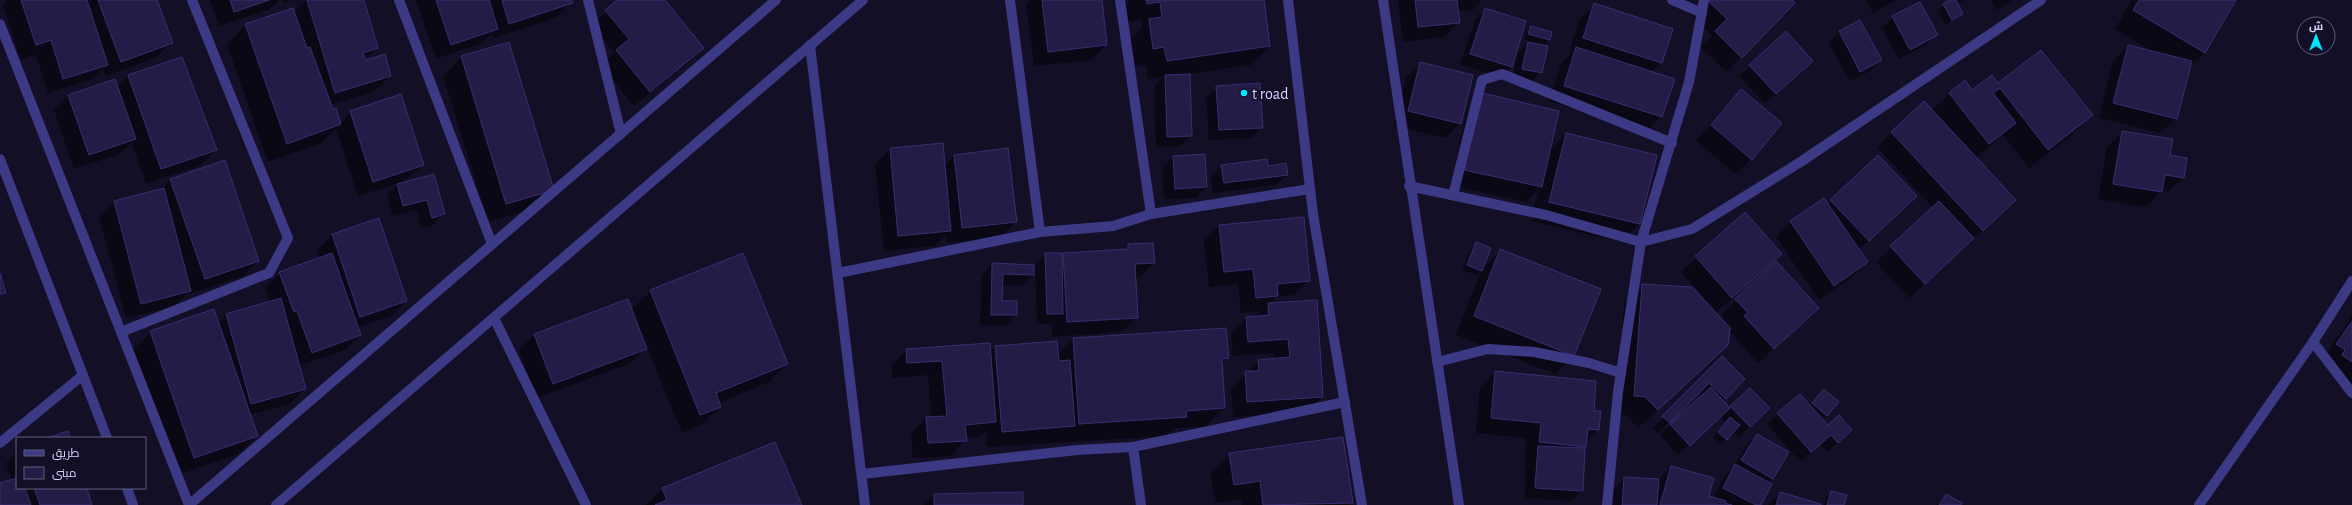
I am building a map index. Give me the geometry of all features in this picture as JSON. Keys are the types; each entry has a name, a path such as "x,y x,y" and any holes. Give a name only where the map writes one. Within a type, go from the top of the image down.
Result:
{"street":[{"path":"121,332 269,273 288,238 192,0"},
{"path":"399,0 492,244"},
{"path":"588,0 621,134"},
{"path":"0,24 189,505 776,0"},
{"path":"276,505 863,0"},
{"path":"1010,0 1040,232"},
{"path":"1120,0 1151,214"},
{"path":"1288,0 1310,188 1362,505"},
{"path":"1383,0 1409,186 1459,505"},
{"path":"1672,0 1702,13"},
{"path":"1607,505 1621,373 1642,242 1689,82 1704,0"},
{"path":"1409,186 1546,215 1642,242 1692,229 1802,161 2041,0"},
{"path":"810,45 865,505"},
{"path":"1453,195 1482,80 1502,74 1672,143"},
{"path":"0,159 107,437"},
{"path":"838,273 1040,232 1113,226 1151,214 1310,188"},
{"path":"2199,505 2313,342 2352,281"},
{"path":"494,318 586,505"},
{"path":"2313,342 2352,393"},
{"path":"1437,362 1488,349 1496,349 1534,352 1589,363 1621,373"},
{"path":"0,443 83,375"},
{"path":"862,474 1077,450 1133,447 1345,402"},
{"path":"1133,447 1141,505"},
{"path":"127,489 133,505"}],"building":[{"path":"21,0 87,0 108,65 63,79 51,40 36,45"},
{"path":"98,0 157,0 173,43 121,62"},
{"path":"230,0 269,0 234,12"},
{"path":"307,0 364,0 378,48 363,53 366,60 385,54 391,76 335,93"},
{"path":"436,0 489,0 498,29 451,45"},
{"path":"502,0 571,0 573,3 509,24"},
{"path":"617,0 665,0 704,48 650,92 616,50 629,39 605,10"},
{"path":"1042,0 1102,0 1107,45 1048,52"},
{"path":"1146,0 1264,0 1270,46 1167,61 1164,47 1153,49 1149,19 1162,17 1160,2 1147,4"},
{"path":"1415,0 1457,0 1460,23 1418,27"},
{"path":"1707,0 1792,0 1795,3 1742,58 1715,31 1727,19"},
{"path":"1950,0 1956,0 1963,14 1952,20 1943,4"},
{"path":"2139,0 2236,0 2205,53 2133,10"},
{"path":"1920,2 1938,35 1910,50 1892,16"},
{"path":"1594,3 1673,29 1662,63 1583,38"},
{"path":"293,8 307,48 310,47 333,109 336,108 341,124 287,144 245,24"},
{"path":"1485,8 1526,21 1512,67 1470,54"},
{"path":"1860,20 1882,60 1860,72 1839,31"},
{"path":"1531,26 1552,32 1550,40 1528,34"},
{"path":"1786,31 1813,61 1776,94 1749,65"},
{"path":"509,42 554,190 506,204 461,56"},
{"path":"1528,42 1548,46 1542,73 1522,69"},
{"path":"2128,45 2192,61 2177,119 2113,103"},
{"path":"1576,47 1675,79 1662,117 1564,86"},
{"path":"2041,50 2093,115 2048,150 2000,88 1993,93 2016,123 1989,144 1949,93 1965,80 1972,90 1992,75 1998,83"},
{"path":"182,57 217,150 161,169 128,75"},
{"path":"1420,62 1473,75 1461,124 1408,111"},
{"path":"1190,74 1192,136 1167,137 1165,75"},
{"path":"115,79 136,139 89,155 68,95"},
{"path":"1260,83 1263,128 1219,130 1216,86"},
{"path":"1741,89 1782,123 1752,160 1711,125"},
{"path":"1482,93 1559,111 1542,187 1464,170"},
{"path":"401,94 424,165 373,182 350,111"},
{"path":"1924,101 2016,200 1983,231 1891,132"},
{"path":"2122,131 2173,139 2170,155 2187,158 2184,178 2165,175 2162,192 2113,184"},
{"path":"1566,133 1657,155 1640,224 1549,202"},
{"path":"943,143 951,231 898,236 890,148"},
{"path":"1008,148 1017,222 962,228 954,155"},
{"path":"1205,154 1207,187 1175,189 1173,156"},
{"path":"1878,155 1917,196 1869,241 1830,200"},
{"path":"1267,159 1268,166 1286,163 1288,175 1224,183 1221,165"},
{"path":"225,160 259,261 205,279 170,179"},
{"path":"434,174 445,214 432,218 427,200 403,206 397,184"},
{"path":"164,188 191,291 141,304 114,201"},
{"path":"1824,198 1868,262 1834,286 1790,221"},
{"path":"1939,201 1974,238 1925,284 1890,246"},
{"path":"1745,212 1782,254 1732,298 1695,256"},
{"path":"1304,217 1310,281 1277,284 1278,296 1256,298 1253,269 1224,272 1219,225"},
{"path":"379,218 407,301 360,317 332,234"},
{"path":"1476,242 1491,248 1482,271 1467,265"},
{"path":"1153,243 1155,263 1135,264 1138,318 1067,322 1063,253 1128,249 1128,244"},
{"path":"1500,249 1601,289 1574,356 1474,316"},
{"path":"332,253 361,335 312,353 297,311 294,312 279,272"},
{"path":"743,253 788,364 716,393 721,407 700,415 650,290"},
{"path":"1045,253 1062,253 1063,314 1047,314"},
{"path":"1776,261 1819,308 1774,349 1744,316 1748,313 1735,299"},
{"path":"992,263 1034,265 1034,275 1003,274 1002,301 1017,301 1017,315 991,315"},
{"path":"0,273 6,293 0,294"},
{"path":"1642,284 1692,287 1730,328 1728,345 1658,410 1645,397 1634,396"},
{"path":"281,298 306,389 251,404 226,314"},
{"path":"628,299 647,349 553,384 534,334"},
{"path":"1317,300 1323,397 1247,402 1245,371 1259,371 1258,360 1290,357 1288,339 1248,342 1246,317 1269,315 1268,303"},
{"path":"214,309 258,436 194,458 150,331"},
{"path":"2352,321 2352,362 2342,355 2345,350 2336,344"},
{"path":"1226,328 1229,358 1222,359 1225,408 1186,411 1187,417 1079,424 1073,338"},
{"path":"1057,341 1059,361 1070,360 1075,426 1002,432 995,346"},
{"path":"990,343 996,422 965,425 967,441 928,443 926,417 947,416 942,361 907,363 906,349"},
{"path":"1722,356 1745,379 1726,399 1709,383 1670,423 1662,416"},
{"path":"1495,371 1596,381 1594,411 1601,411 1599,430 1588,429 1586,447 1539,442 1541,423 1491,418"},
{"path":"1711,387 1730,408 1690,446 1670,424"},
{"path":"1750,388 1770,408 1750,427 1730,406"},
{"path":"1824,389 1839,402 1827,416 1812,403"},
{"path":"1800,394 1828,425 1839,415 1852,430 1838,443 1831,435 1811,452 1777,413"},
{"path":"1730,417 1740,425 1727,440 1718,432"},
{"path":"68,431 70,437 50,437"},
{"path":"1757,434 1789,452 1773,479 1741,460"},
{"path":"1343,437 1353,503 1263,505 1260,481 1234,485 1229,453"},
{"path":"775,442 802,505 655,505 667,500 662,488"},
{"path":"1538,446 1585,448 1583,491 1535,488"},
{"path":"1735,464 1772,484 1761,505 1756,505 1723,488"},
{"path":"1671,466 1714,478 1709,496 1726,501 1725,503 1732,505 1660,505"},
{"path":"1624,477 1659,479 1657,505 1622,505"},
{"path":"16,478 16,489 25,489 31,505 0,505 0,483"},
{"path":"34,489 87,489 92,505 40,505"},
{"path":"1831,491 1847,495 1844,505 1827,505"},
{"path":"1023,492 1023,505 934,505 934,494"},
{"path":"1780,492 1821,504 1821,505 1776,505"},
{"path":"1946,494 1962,503 1961,505 1939,505"}],"place":[{"name":"t road","path":"1244,93"}]}
